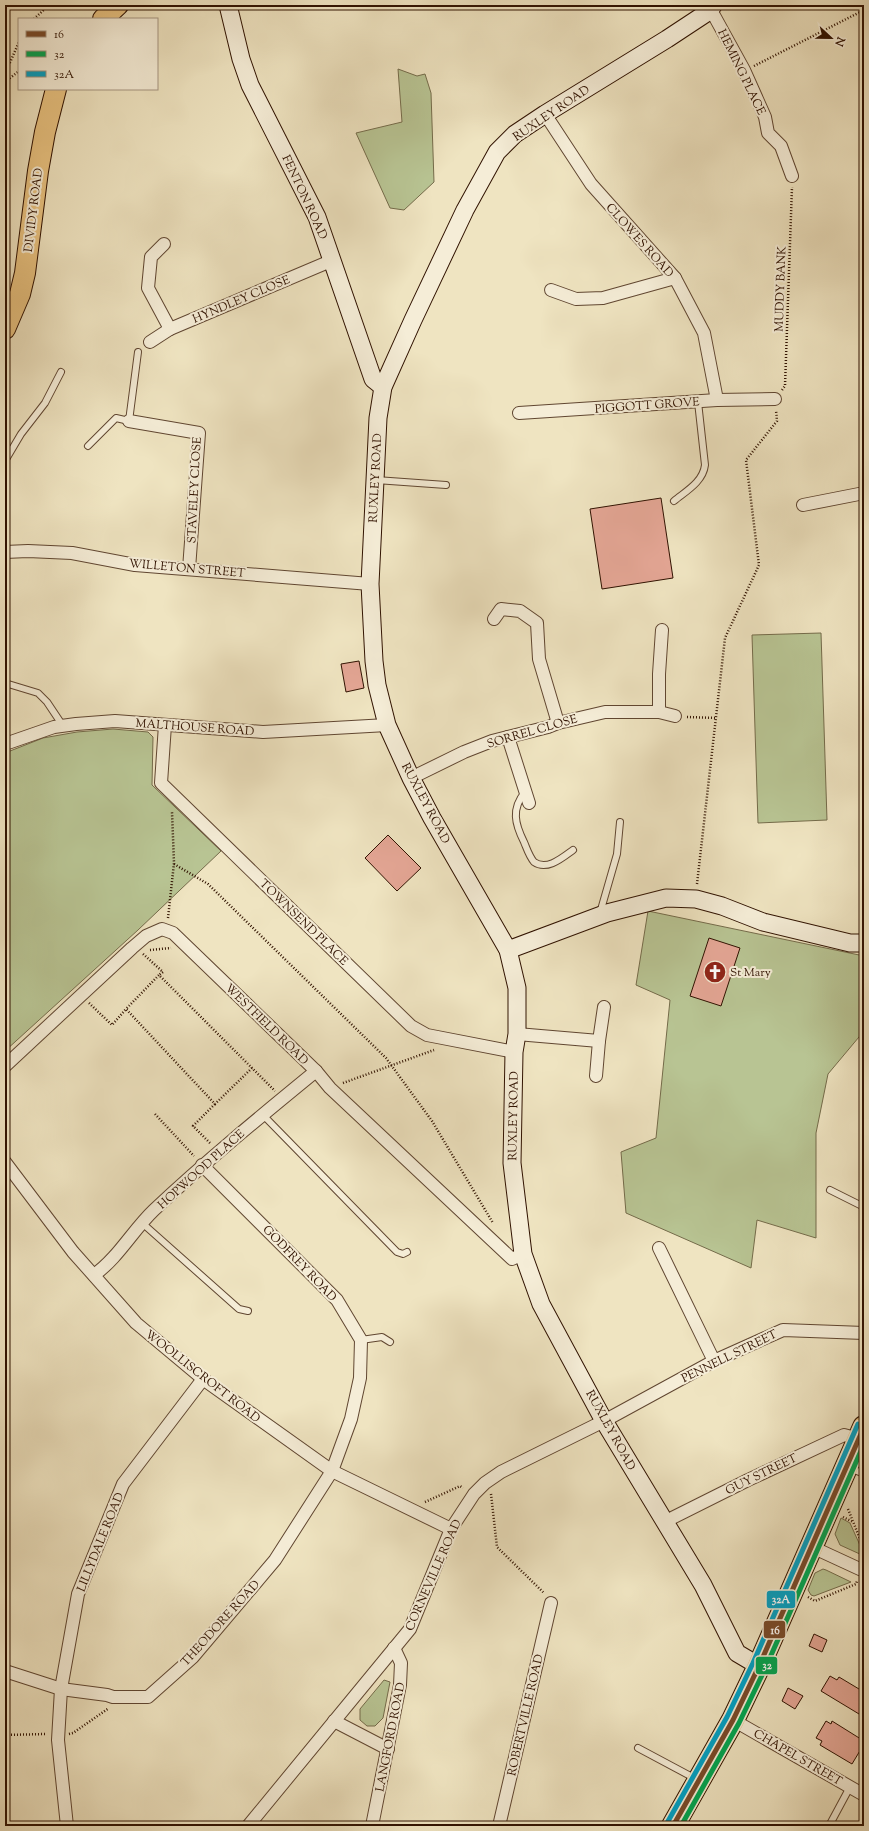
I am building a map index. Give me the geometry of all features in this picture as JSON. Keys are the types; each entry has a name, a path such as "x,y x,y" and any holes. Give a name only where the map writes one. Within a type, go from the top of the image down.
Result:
{"highway":[{"path":"673,1826 733,1720 759,1666 838,1488 856,1470 862,1433"}],"main road":[{"path":"104,18 118,5"},
{"name":"DIVIDY ROAD","path":"5,329 20,294 24,280 38,171 45,132 56,90"}],"street":[{"name":"FENTON ROAD","path":"228,5 241,59 250,85 317,217 373,379 383,387"},
{"name":"HEMING PLACE","path":"711,7 744,70 765,117 768,133 781,146 792,176"},
{"name":"RUXLEY ROAD","path":"711,7 668,39 545,114 516,134 497,152 465,210 412,320 383,387 378,418 370,584 374,661 377,685 387,725 411,778 432,818 508,950 518,988 517,1034 514,1052 512,1163 523,1254 540,1304 604,1421 703,1585 737,1653 759,1666"},
{"name":"CLOWES ROAD","path":"545,114 590,184 675,278 704,333 717,400"},
{"path":"164,244 151,257 148,288 170,329"},
{"name":"HYNDLEY CLOSE","path":"150,342 170,329 333,260"},
{"path":"551,290 576,299 603,298 675,278"},
{"name":"PIGGOTT GROVE","path":"519,413 717,400 775,399"},
{"name":"STAVELEY CLOSE","path":"129,421 199,433 189,569"},
{"path":"803,506 864,494"},
{"name":"WILLETON STREET","path":"5,552 28,551 72,553 135,564 370,584"},
{"path":"494,619 501,609 520,611 537,623 539,659 558,723"},
{"path":"659,712 659,674 662,630"},
{"name":"SORREL CLOSE","path":"411,778 464,752 492,741 604,712 659,712 675,716"},
{"name":"MALTHOUSE ROAD","path":"5,744 29,735 63,726 115,721 263,732 387,725"},
{"name":"TOWNSEND PLACE","path":"165,725 161,783 411,1026 427,1035 514,1052"},
{"path":"508,737 527,797"},
{"path":"508,950 599,916 666,898 696,899 722,906 762,922 850,943 864,943"},
{"path":"5,1066 146,936 162,929 166,930"},
{"name":"WESTFIELD ROAD","path":"166,930 173,933 316,1071 330,1088 512,1259 523,1254"},
{"path":"596,1076 604,1007"},
{"path":"517,1034 599,1041"},
{"name":"HOPWOOD PLACE","path":"94,1275 104,1268 141,1222 202,1165 316,1071"},
{"name":"GODFREY ROAD","path":"202,1165 337,1300 361,1340"},
{"name":"WOOLLISCROFT ROAD","path":"7,1168 73,1252 136,1323 203,1379 332,1471 451,1529"},
{"path":"659,1248 714,1361"},
{"name":"PENNELL STREET","path":"604,1421 714,1361 782,1330 864,1333"},
{"path":"332,1471 351,1419 360,1378 361,1340"},
{"name":"LILLYDALE ROAD","path":"67,1826 58,1740 61,1689 78,1594 123,1484 203,1379"},
{"name":"CORNEVILLE ROAD","path":"248,1826 412,1625 451,1529 473,1496 489,1480 501,1472 604,1421"},
{"name":"GUY STREET","path":"664,1522 748,1480 844,1435 862,1433"},
{"name":"THEODORE ROAD","path":"5,1671 61,1689 113,1697 148,1697 193,1657 275,1560 332,1471"},
{"path":"812,1547 863,1571"},
{"name":"ROBERTVILLE ROAD","path":"499,1826 551,1603"},
{"name":"LANGFORD ROAD","path":"372,1826 388,1749 401,1674 401,1662 394,1648"},
{"name":"CHAPEL STREET","path":"733,1720 864,1795"},
{"path":"334,1721 388,1749"}],"lane":[{"path":"88,446 116,418 129,421 138,352"},
{"path":"5,461 21,434 45,403 61,372"},
{"path":"674,500 702,478 705,472 706,465 698,402"},
{"path":"375,480 446,485"},
{"path":"5,683 38,694 51,708 63,726"},
{"path":"527,797 521,798 516,810 516,822 534,862 540,865 552,863 573,850"},
{"path":"599,916 617,854 620,822"},
{"path":"263,1115 397,1252 403,1254 407,1252"},
{"path":"830,1190 864,1207"},
{"path":"141,1222 239,1309 248,1311"},
{"path":"361,1340 382,1338 390,1342"},
{"path":"638,1748 699,1781"},
{"path":"829,1826 850,1786"}],"path":[{"path":"35,18 49,5"},
{"path":"744,70 864,10"},
{"path":"5,74 18,44"},
{"path":"5,82 18,72"},
{"name":"MUDDY BANK","path":"775,399 786,386 792,176"},
{"path":"696,899 725,638 759,565 746,460 777,421 775,399"},
{"path":"675,716 716,718"},
{"path":"166,930 174,864 172,794"},
{"path":"174,864 208,884 386,1058 432,1121 495,1227"},
{"path":"81,995 112,1025 162,972 142,953 144,951 185,946"},
{"path":"159,975 278,1094"},
{"path":"126,1009 215,1104"},
{"path":"330,1088 459,1041"},
{"path":"215,1148 193,1126 252,1068"},
{"path":"155,1114 202,1165"},
{"path":"489,1480 497,1548 547,1596 551,1603"},
{"path":"410,1509 460,1486 473,1496"},
{"path":"838,1488 854,1522 864,1549"},
{"path":"792,1591 815,1601 856,1584 863,1571"},
{"path":"5,1734 72,1733 110,1708 113,1697"}],"green space":[{"path":"398,69 417,76 425,74 431,93 434,182 404,210 390,208 356,133 402,122"},
{"path":"821,633 827,820 758,823 752,635"},
{"path":"113,729 148,732 153,737 152,785 221,851 138,930 5,1051 5,753 43,738 77,732"},
{"path":"648,911 864,956 864,1031 828,1074 816,1133 816,1238 757,1220 751,1268 626,1213 621,1152 656,1138 670,1000 636,985"},
{"path":"841,1518 850,1523 863,1552 862,1555 840,1545 835,1534"},
{"path":"823,1569 851,1582 814,1596 811,1595 808,1590 815,1573"},
{"path":"384,1680 390,1682 383,1718 375,1726 367,1726 360,1720 360,1709"}],"building":[{"path":"661,498 673,578 602,589 590,509"},
{"path":"359,661 364,688 346,692 341,664"},
{"path":"388,835 421,868 397,891 365,858"},
{"name":"St Mary","path":"709,938 740,948 721,1006 690,996"},
{"path":"814,1634 827,1640 822,1652 809,1646"},
{"path":"830,1676 837,1680 839,1677 864,1692 864,1717 821,1691"},
{"path":"788,1688 803,1696 795,1709 782,1701"},
{"path":"826,1721 831,1724 832,1721 864,1741 864,1744 852,1764 820,1745 822,1741 816,1738"}],"transit line":[{"name":"32A","path":"667,1823 727,1717 753,1663 858,1424"},
{"name":"16","path":"673,1826 733,1720 759,1666 864,1427"},
{"name":"32","path":"681,1826 739,1723 765,1669 864,1444"}],"place":[{"name":"St Mary","path":"715,972"}]}
